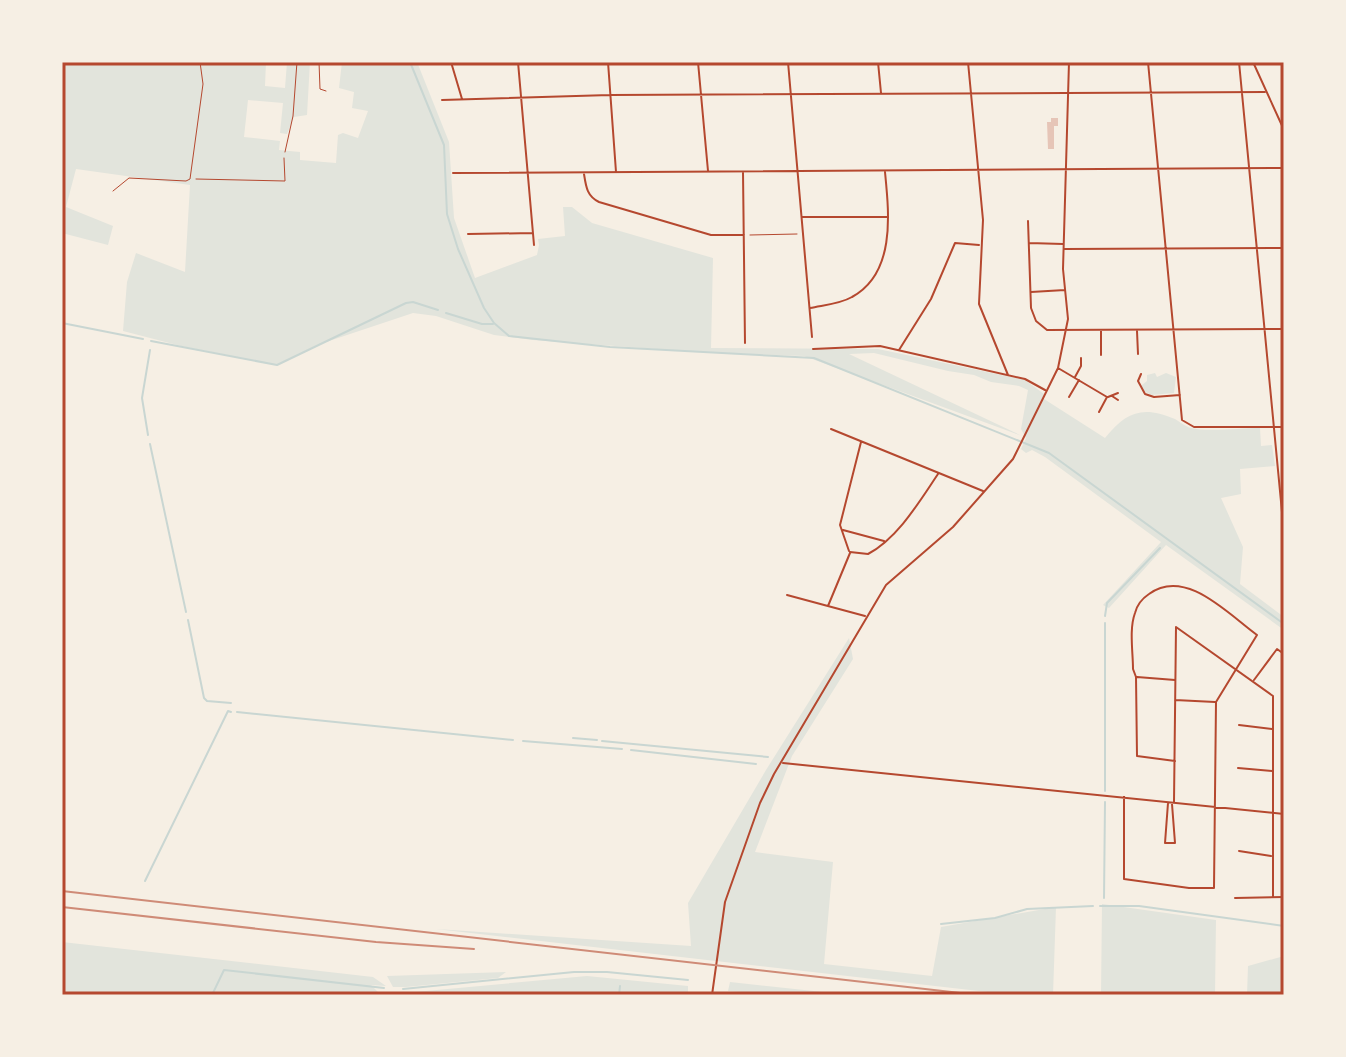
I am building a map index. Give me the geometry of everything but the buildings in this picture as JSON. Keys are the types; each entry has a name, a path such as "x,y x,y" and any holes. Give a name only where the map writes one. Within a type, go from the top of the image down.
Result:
{"street":[{"path":"451,62 462,99"},
{"path":"518,62 534,245"},
{"path":"608,62 616,172"},
{"path":"698,62 708,172"},
{"path":"788,62 812,337"},
{"path":"878,62 881,94"},
{"path":"968,62 983,220 979,304 1008,375"},
{"path":"712,994 723,909 730,885 760,803 782,762 886,585 953,527 1013,459 1058,368 1067,330 1064,244 1069,62"},
{"path":"1148,62 1182,420 1194,427 1284,427"},
{"path":"1239,62 1284,533"},
{"path":"1253,62 1284,130"},
{"path":"442,100 610,95 1266,92"},
{"path":"453,173 1284,168"},
{"path":"809,308 849,299 868,284 881,263 889,217 885,170"},
{"path":"743,171 745,343"},
{"path":"584,172 587,190 599,202 711,235 744,235"},
{"path":"801,217 889,217"},
{"path":"1028,221 1031,308 1036,321 1047,330 1284,329"},
{"path":"468,234 533,233"},
{"path":"899,351 931,299 955,243 981,245"},
{"path":"1028,243 1064,244"},
{"path":"1064,249 1284,248"},
{"path":"1030,292 1065,290"},
{"path":"1101,330 1101,355"},
{"path":"1137,330 1138,354"},
{"path":"813,349 880,346 1025,379 1046,392"},
{"path":"1074,378 1081,366 1081,358"},
{"path":"1058,368 1118,400"},
{"path":"1141,374 1138,381 1145,394 1154,397 1180,395"},
{"path":"1069,397 1079,380"},
{"path":"1099,412 1109,396 1118,393"},
{"path":"831,429 984,492"},
{"path":"861,442 841,529 850,552 868,554 885,541 911,512 938,473"},
{"path":"841,529 885,541"},
{"path":"827,607 850,552"},
{"path":"1124,797 1124,879 1189,888 1214,888 1216,702 1257,635 1191,588 1173,586 1157,589 1142,600 1134,614 1133,669 1136,677 1136,754 1140,758 1175,761"},
{"path":"787,595 866,616"},
{"path":"1170,825 1175,761 1176,627 1273,695 1273,896"},
{"path":"1253,681 1277,649 1284,654"},
{"path":"1136,677 1175,680"},
{"path":"1175,700 1216,702"},
{"path":"1239,725 1273,729"},
{"path":"782,762 1284,814"},
{"path":"1238,768 1273,771"},
{"path":"1170,825 1175,826 1175,843 1165,843 1165,826 1170,825"},
{"path":"1239,851 1272,856"},
{"path":"1235,898 1284,897"}],"lane":[{"path":"113,191 129,178 190,179 203,84 200,62"},
{"path":"285,152 293,116 297,62"},
{"path":"319,62 320,89 326,91"}],"path":[{"path":"190,179 285,181 285,152"},
{"path":"744,235 802,233"}],"shaded area":[{"path":"62,62 266,62 265,86 285,88 287,62 310,62 307,115 294,117 287,134 280,133 283,103 248,100 244,137 280,141 279,150 300,152 300,160 336,163 338,135 343,133 358,138 368,111 352,108 354,92 339,88 342,62 417,62 449,142 454,218 475,278 537,255 538,239 565,236 563,207 572,207 592,223 713,258 711,348 878,349 1025,380 1044,394 1044,399 1105,438 1120,422 1144,412 1163,415 1198,429 1260,428 1261,446 1272,445 1275,466 1240,469 1241,494 1221,498 1243,547 1240,584 1284,617 1284,630 1166,545 1109,608 1103,605 1161,542 1045,457 1032,450 1026,453 1021,449 1026,438 1021,429 1028,390 1019,386 874,353 849,354 1022,436 804,356 533,340 494,335 436,316 413,313 317,345 277,365 123,331 127,282 136,253 185,272 190,185 76,169 66,207 113,226 108,245 62,233"},
{"path":"1155,373 1157,377 1166,373 1176,377 1174,393 1151,395 1142,390 1147,375"},
{"path":"849,638 853,659 792,756 755,852 833,862 824,964 932,976 941,927 1056,907 1053,995 1014,995 436,929 691,946 688,903"},
{"path":"1102,904 1216,920 1215,995 1101,995"},
{"path":"62,942 373,977 386,986 371,985 378,992 404,993 587,976 688,986 688,995 62,995"},
{"path":"1284,956 1284,995 1247,995 1248,966"},
{"path":"506,972 498,978 406,987 393,987 387,976"},
{"path":"730,982 851,995 728,991"}],"waterway":[{"path":"410,62 444,145 447,214 458,249 484,308 494,323 509,336 610,347 814,358 1049,453 1284,624"},
{"path":"151,341 277,365 406,303 413,302 438,310"},
{"path":"446,313 482,324 493,324"},
{"path":"62,323 143,339"},
{"path":"148,435 142,398 150,350"},
{"path":"150,444 186,612"},
{"path":"1105,616 1107,603 1160,548"},
{"path":"188,620 204,698 207,701 231,703"},
{"path":"1105,623 1105,791"},
{"path":"145,881 228,711 231,712"},
{"path":"237,712 513,740"},
{"path":"573,738 597,740"},
{"path":"523,741 622,749"},
{"path":"602,741 768,757"},
{"path":"631,750 756,764"},
{"path":"1104,898 1105,802"},
{"path":"941,924 995,918 1027,909 1093,906"},
{"path":"1100,906 1139,906 1284,926"},
{"path":"212,995 224,970 384,988"},
{"path":"403,989 574,972 688,980"},
{"path":"619,995 620,986"}],"railway":[{"path":"62,891 978,995"},
{"path":"62,907 376,942 474,949"}]}
